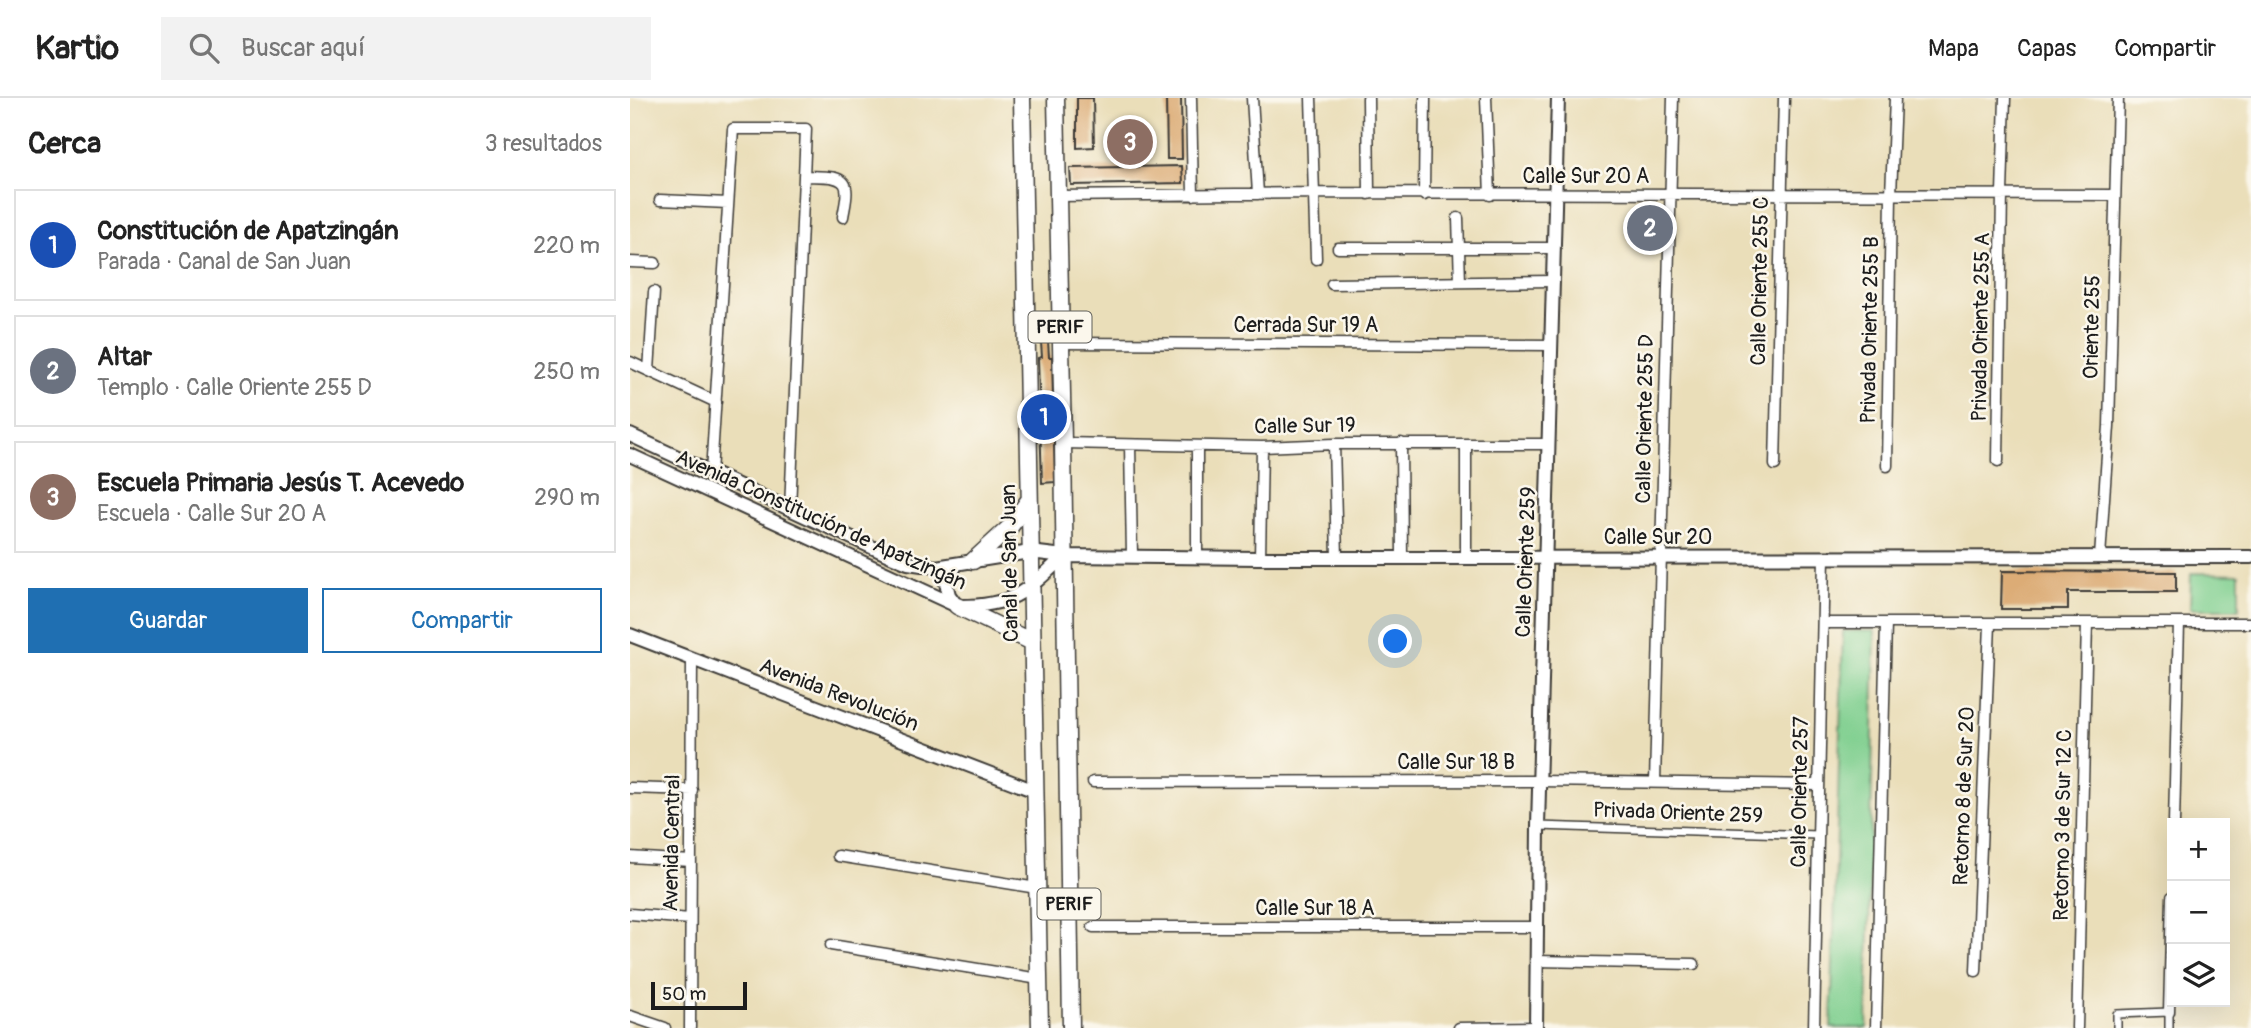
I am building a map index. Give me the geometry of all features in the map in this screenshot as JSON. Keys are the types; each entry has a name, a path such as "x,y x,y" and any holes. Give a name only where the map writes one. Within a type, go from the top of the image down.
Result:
{"main road":[{"name":"Canal de San Juan","path":"1023,98 1040,1028"},
{"name":"PERIF","path":"1056,98 1071,1028"},
{"path":"973,561 1004,533 1029,500"},
{"path":"957,606 1032,642"}],"street":[{"path":"1191,98 1193,195"},
{"path":"1252,98 1258,194"},
{"path":"1311,98 1316,259"},
{"path":"1368,98 1369,194"},
{"path":"1424,195 1425,98"},
{"path":"1486,98 1490,195"},
{"name":"Calle Oriente 259","path":"1536,1027 1539,781 1558,98"},
{"name":"Calle Oriente 255 D","path":"1655,782 1673,98"},
{"name":"Calle Oriente 255 C","path":"1775,465 1784,98"},
{"name":"Privada Oriente 255 B","path":"1887,466 1895,98"},
{"name":"Privada Oriente 255 A","path":"1998,461 2001,193 2005,98"},
{"name":"Oriente 255","path":"2100,557 2109,425 2118,98"},
{"path":"712,473 733,129 806,130 790,509"},
{"path":"804,176 837,178 843,181 846,187 844,217"},
{"name":"Calle Sur 20 A","path":"1058,196 1315,193 2115,195"},
{"path":"660,200 728,203"},
{"path":"1458,218 1460,282"},
{"path":"1338,248 1553,248"},
{"path":"630,262 654,263"},
{"path":"1332,284 1552,281"},
{"path":"649,371 653,292"},
{"name":"Cerrada Sur 19 A","path":"1061,343 1550,345"},
{"path":"630,362 716,402"},
{"name":"Avenida Constitución de Apatzingán","path":"630,435 908,563 936,567 1030,552 1064,556"},
{"name":"Calle Sur 19","path":"1063,443 1262,447 1401,443 1548,444"},
{"path":"1401,443 1402,557"},
{"path":"1334,444 1337,557"},
{"path":"1466,444 1466,557"},
{"path":"1130,445 1132,555"},
{"path":"1197,446 1198,556"},
{"path":"1260,558 1262,447"},
{"name":"Avenida Constitución de Apatzingán","path":"630,455 957,606 982,607 999,604 1031,588 1064,556"},
{"name":"Calle Sur 20","path":"1064,556 2251,557"},
{"name":"Calle Oriente 257","path":"1814,1028 1824,556"},
{"path":"956,565 946,583 949,595 957,606"},
{"path":"1824,623 2251,623"},
{"path":"1876,1028 1886,623"},
{"name":"Retorno 3 de Sur 12 C","path":"2077,1028 2087,623"},
{"path":"2174,818 2179,623"},
{"name":"Retorno 8 de Sur 20","path":"1976,971 1990,624"},
{"name":"Avenida Revolución","path":"630,635 1035,791"},
{"name":"Avenida Central","path":"690,1028 692,659"},
{"name":"Calle Sur 18 B","path":"1093,782 1539,781 1818,785"},
{"path":"630,788 692,790"},
{"name":"Privada Oriente 259","path":"1538,826 1818,835"},
{"path":"838,856 1037,888"},
{"path":"630,857 691,861"},
{"path":"630,914 690,919"},
{"name":"Calle Sur 18 A","path":"1093,927 1536,928"},
{"path":"2169,1028 2171,944"},
{"path":"831,945 1039,979"},
{"path":"1536,961 1694,964"},
{"path":"2117,1028 2117,1014 2169,1012"},
{"path":"630,1016 665,1028"},
{"path":"1459,1028 1536,1027"}],"green space":[{"path":"2191,573 2239,574 2239,609 2190,609"},
{"path":"1843,631 1875,631 1867,1028 1831,1028"}],"building":[{"path":"1077,98 1093,98 1094,147 1077,148"},
{"path":"1166,98 1181,98 1182,159 1167,159"},
{"path":"1182,166 1183,183 1071,185 1070,168"},
{"path":"1048,341 1049,357 1052,357 1055,482 1042,483 1038,358 1042,357 1041,342"},
{"path":"2002,571 2176,572 2176,592 2068,592 2068,609 2001,609"}],"place":[{"name":"Escuela Primaria Jesús T. Acevedo","path":"1130,142"},
{"name":"Altar","path":"1650,228"},
{"name":"Constitución de Apatzingán","path":"1044,417"}]}
